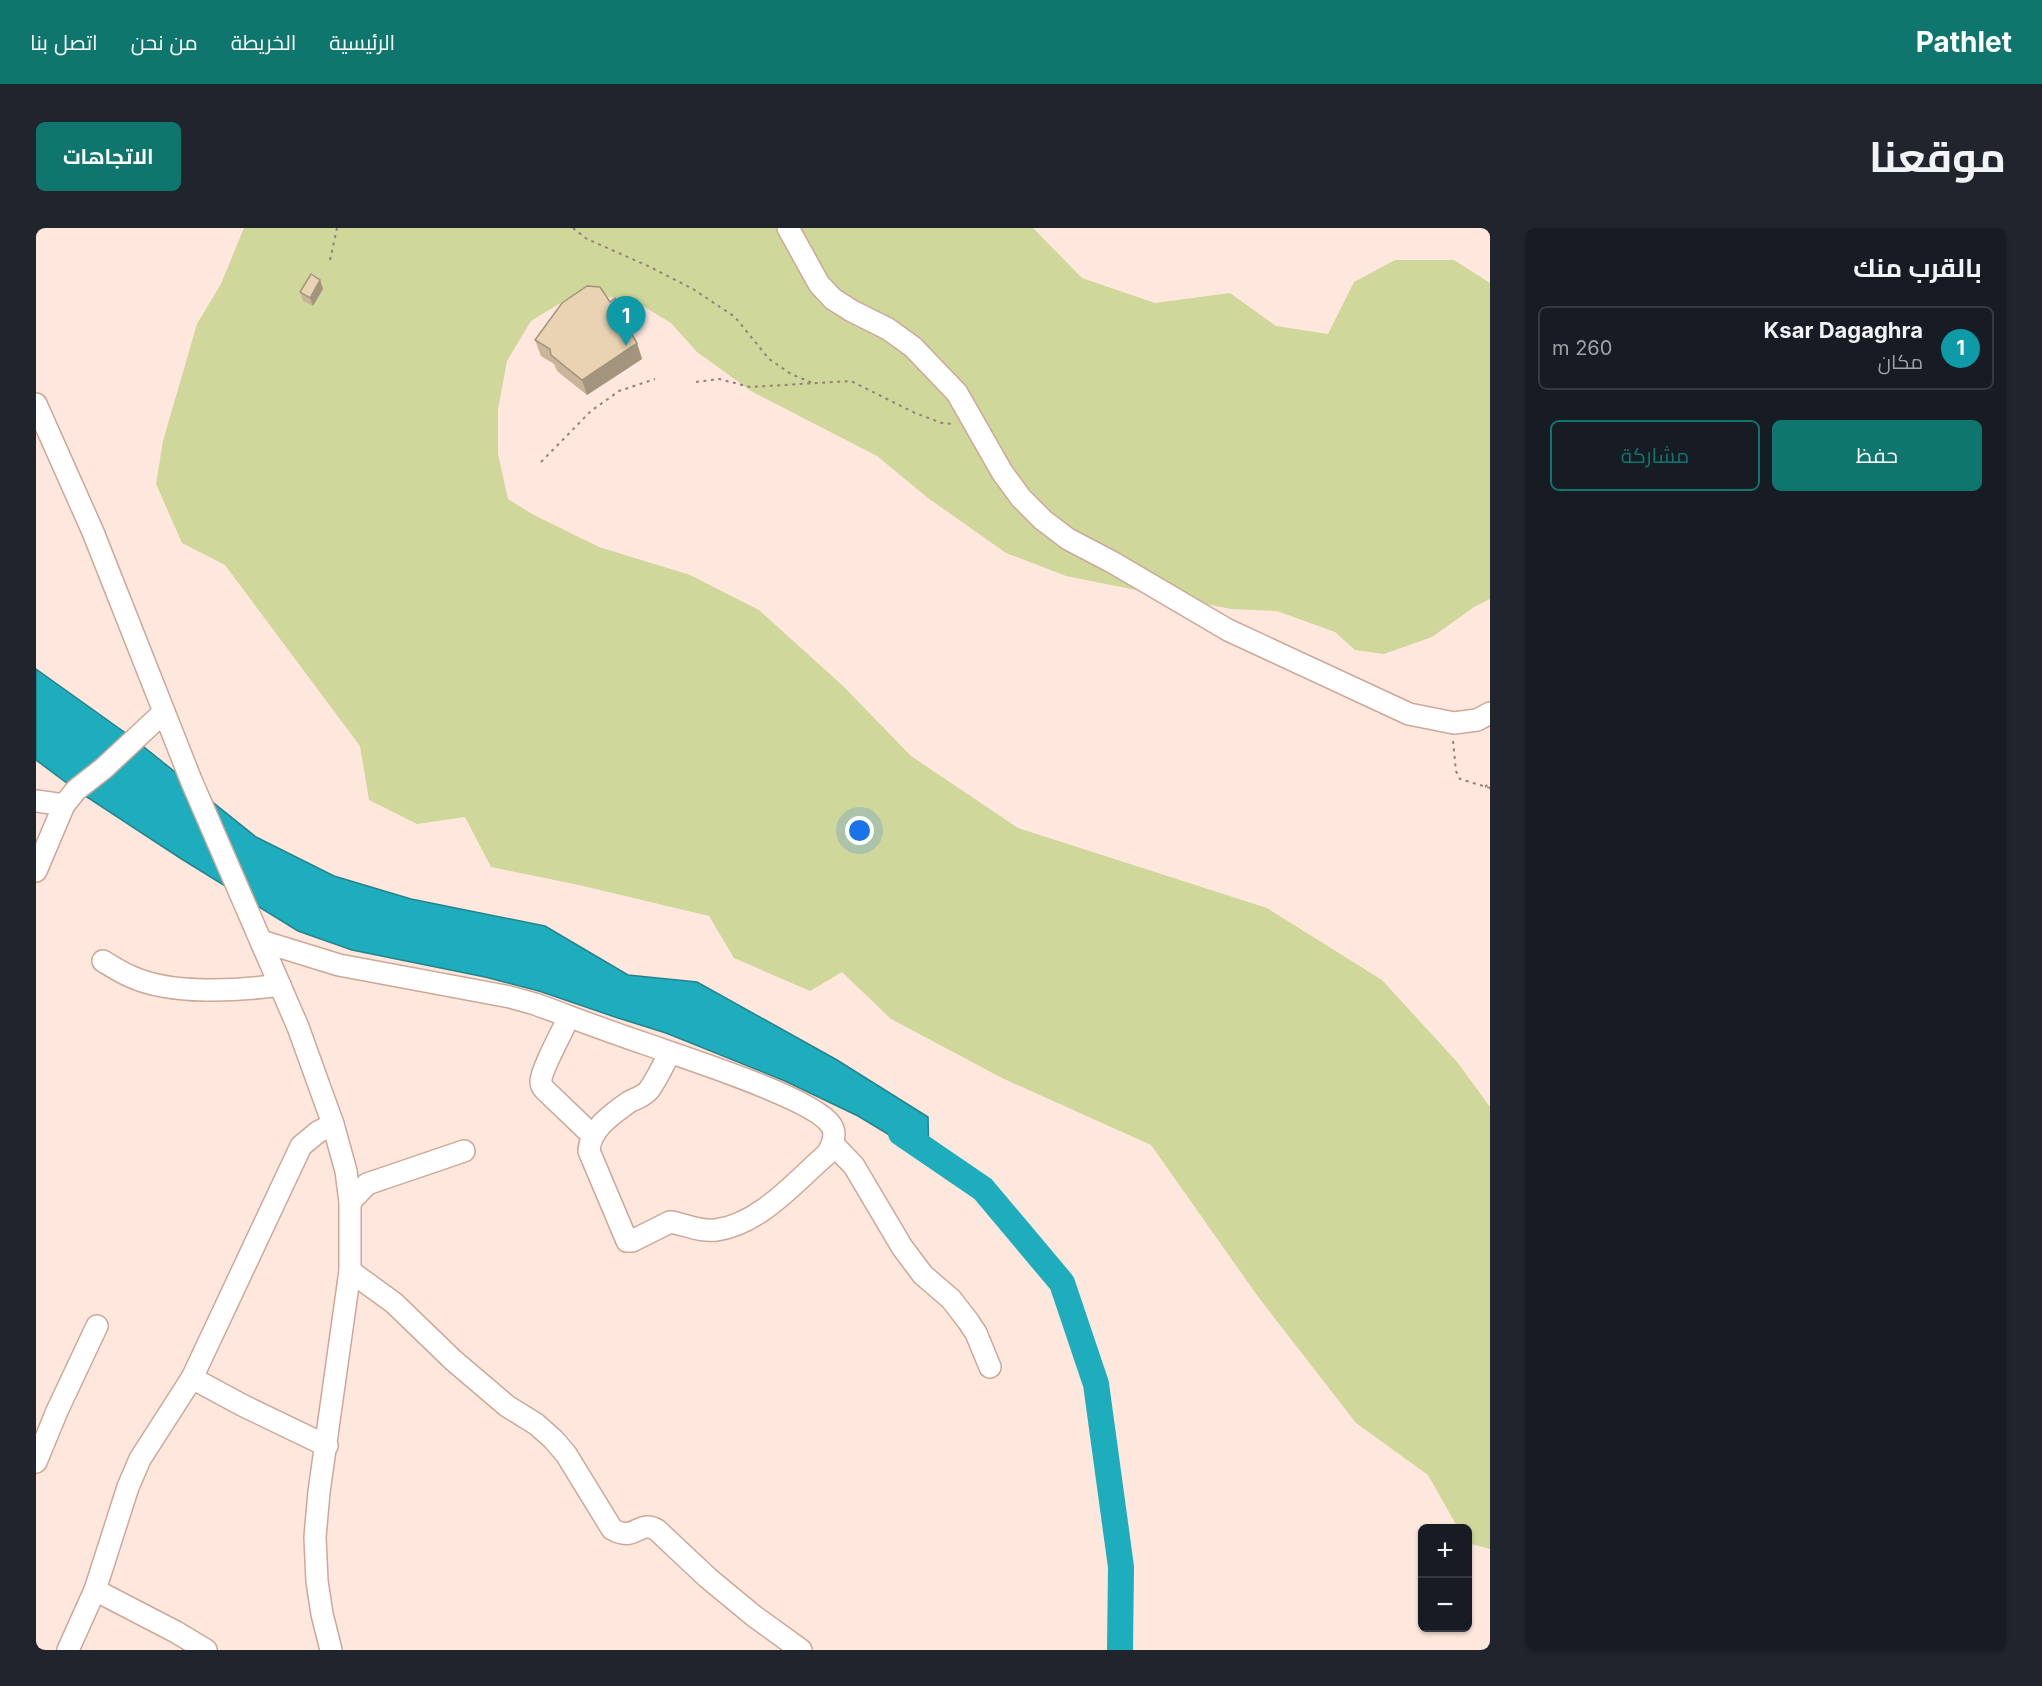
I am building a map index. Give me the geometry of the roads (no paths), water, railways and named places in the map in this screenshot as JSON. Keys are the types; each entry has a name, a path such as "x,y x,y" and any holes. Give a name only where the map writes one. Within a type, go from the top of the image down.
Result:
{"street":[{"path":"788,228 819,284 833,299 888,329 913,347 957,393 1002,472 1021,498 1042,520 1068,539 1112,562 1227,630 1409,714 1454,723 1477,720 1490,713"},
{"path":"36,404 43,439 93,532 191,780 298,1027 333,1124 346,1171 350,1202 350,1271 319,1492 315,1537 317,1581 328,1648"},
{"path":"36,871 64,805 75,790 104,768 164,712"},
{"path":"36,801 64,805"},
{"path":"261,941 339,965 510,997 569,1017 670,1053 754,1083 806,1105 824,1117 833,1127 833,1144 827,1155 767,1206 738,1225 714,1230 692,1228 670,1222 632,1241 627,1241 589,1151 589,1140 595,1131 630,1102 643,1096 650,1089 670,1053"},
{"path":"104,961 133,978 158,985 202,990 242,990 280,985"},
{"path":"569,1017 545,1069 541,1084 592,1135"},
{"path":"68,1650 95,1590 128,1487 140,1459 192,1378 301,1146 318,1132 333,1124"},
{"path":"833,1144 854,1166 902,1247 923,1275 951,1299 968,1321 976,1333 990,1367"},
{"path":"350,1202 367,1184 464,1150"},
{"path":"350,1271 394,1303 453,1360 507,1406 536,1424 553,1439 566,1454 612,1529 620,1534 633,1534 642,1527 652,1527 657,1530 708,1578 754,1616 801,1650"},
{"path":"36,1462 97,1326"},
{"path":"192,1378 327,1446"},
{"path":"95,1590 206,1650"}],"water":[{"path":"36,669 134,739 256,837 334,876 411,899 545,926 628,975 697,982 837,1060 928,1117 929,1159 858,1116 785,1081 666,1033 539,991 485,977 352,950 298,931 180,858 76,790 36,760"}],"waterway":[{"path":"901,1133 983,1189 1062,1283 1096,1384 1121,1567 1120,1650"}],"place":[{"name":"Ksar Dagaghra","path":"626,346"}]}
